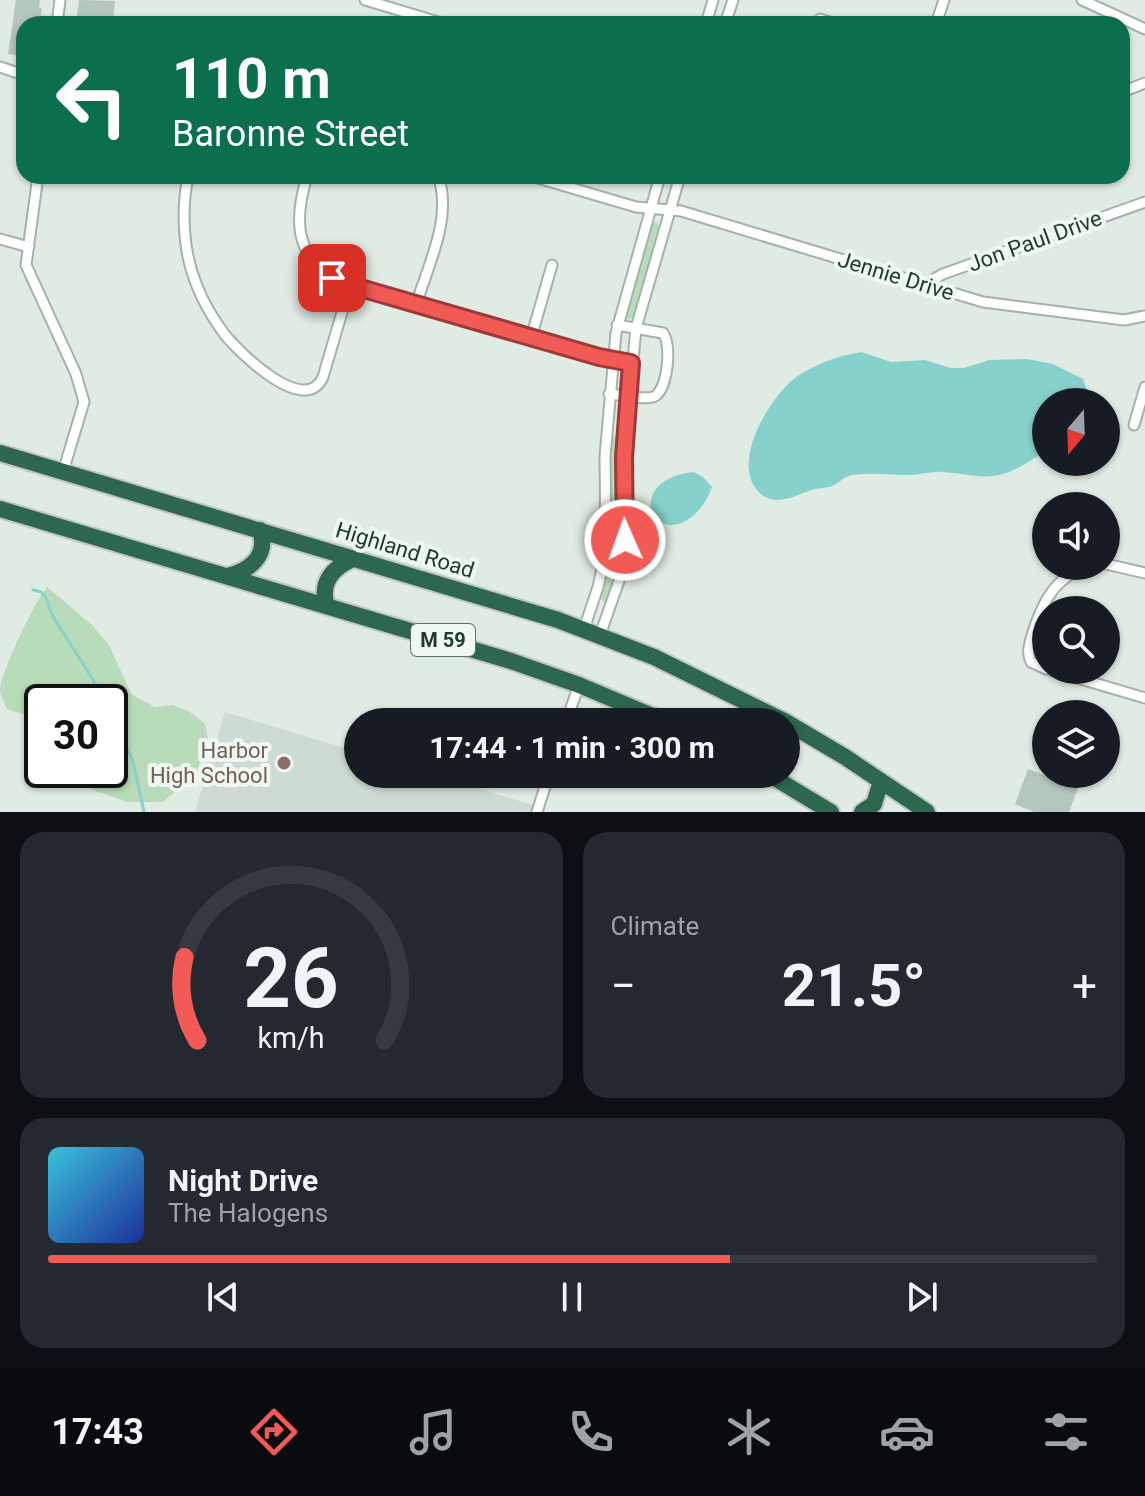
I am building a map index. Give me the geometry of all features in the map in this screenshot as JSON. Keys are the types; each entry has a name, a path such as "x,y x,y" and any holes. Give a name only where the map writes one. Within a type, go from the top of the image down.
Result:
{"highway":[{"name":"Highland Road","path":"0,453 592,632 715,685 759,708"},
{"name":"M 59","path":"0,509 487,653 634,708"},
{"path":"227,576 246,569 258,558 263,544 260,530"},
{"path":"327,606 324,592 327,578 338,566 355,558"},
{"name":"Highland Road","path":"800,731 927,812"},
{"path":"862,812 874,804 881,781"},
{"path":"791,788 831,812"}],"street":[{"path":"365,0 418,16"},
{"path":"1082,0 1117,16"},
{"path":"37,184 26,265 76,374 84,402 63,472"},
{"path":"187,184 184,231 197,286 223,331 240,351 266,372 301,391 318,386 350,285"},
{"path":"305,184 298,214 303,242 313,261 323,271 350,285 416,305 612,361 631,363"},
{"path":"416,305 442,217 440,184"},
{"name":"Jennie Drive","path":"558,184 636,207 681,211 1001,305 1124,320 1145,316"},
{"path":"592,632 606,551 605,465 617,325 658,184"},
{"path":"592,632 619,581 625,551 624,474 628,395 636,328 678,184"},
{"name":"Jon Paul Drive","path":"929,286 943,274 1145,202"},
{"path":"0,239 29,247"},
{"path":"531,338 552,265"},
{"path":"609,394 649,397 661,392 668,348 668,340 663,333 617,325"},
{"path":"1134,425 1145,387"},
{"path":"1120,567 1145,573"},
{"path":"1049,596 1062,580"},
{"path":"1032,639 1028,653 1032,662"},
{"path":"1098,684 1145,698"},
{"path":"571,708 579,685"},
{"path":"537,812 545,788"}],"shaded area":[{"name":"Harbor High School","path":"225,712 344,748 344,788 477,788 533,805 530,812 195,812"}],"green space":[{"path":"656,221 660,228 634,316 629,320 625,317 651,225"},
{"path":"617,434 621,438 620,550 609,599 604,602 600,598 611,550 611,439"},
{"path":"47,587 91,624 109,645 127,684 24,684 24,715 7,709 0,691 2,682 12,654"},
{"path":"128,687 131,694 155,707 173,705 190,712 205,724 209,744 195,774 163,802 127,802 91,788 128,788"}],"water":[{"path":"862,352 891,362 925,360 951,368 964,368 989,360 1027,359 1053,364 1083,379 1086,388 1032,388 1032,460 1003,474 860,474 849,476 832,486 788,498 775,500 762,495 752,483 749,468 750,451 764,416 795,378 835,358"},
{"path":"694,472 712,487 697,512 679,524 664,524 653,519 651,499 659,485 674,476"}],"building":[{"path":"16,0 40,0 41,16 16,16 16,55 8,54"},
{"path":"79,0 115,1 114,16 77,16"},
{"path":"1028,769 1032,771 1032,788 1078,788 1069,812 1034,812 1015,804"}],"waterway":[{"path":"33,590 41,592 46,598 52,615 96,684"},
{"path":"128,749 144,812"}],"place":[{"name":"Harbor High School","path":"284,763"}],"route":[{"path":"332,278 612,361 631,363 624,457 625,540"}]}
